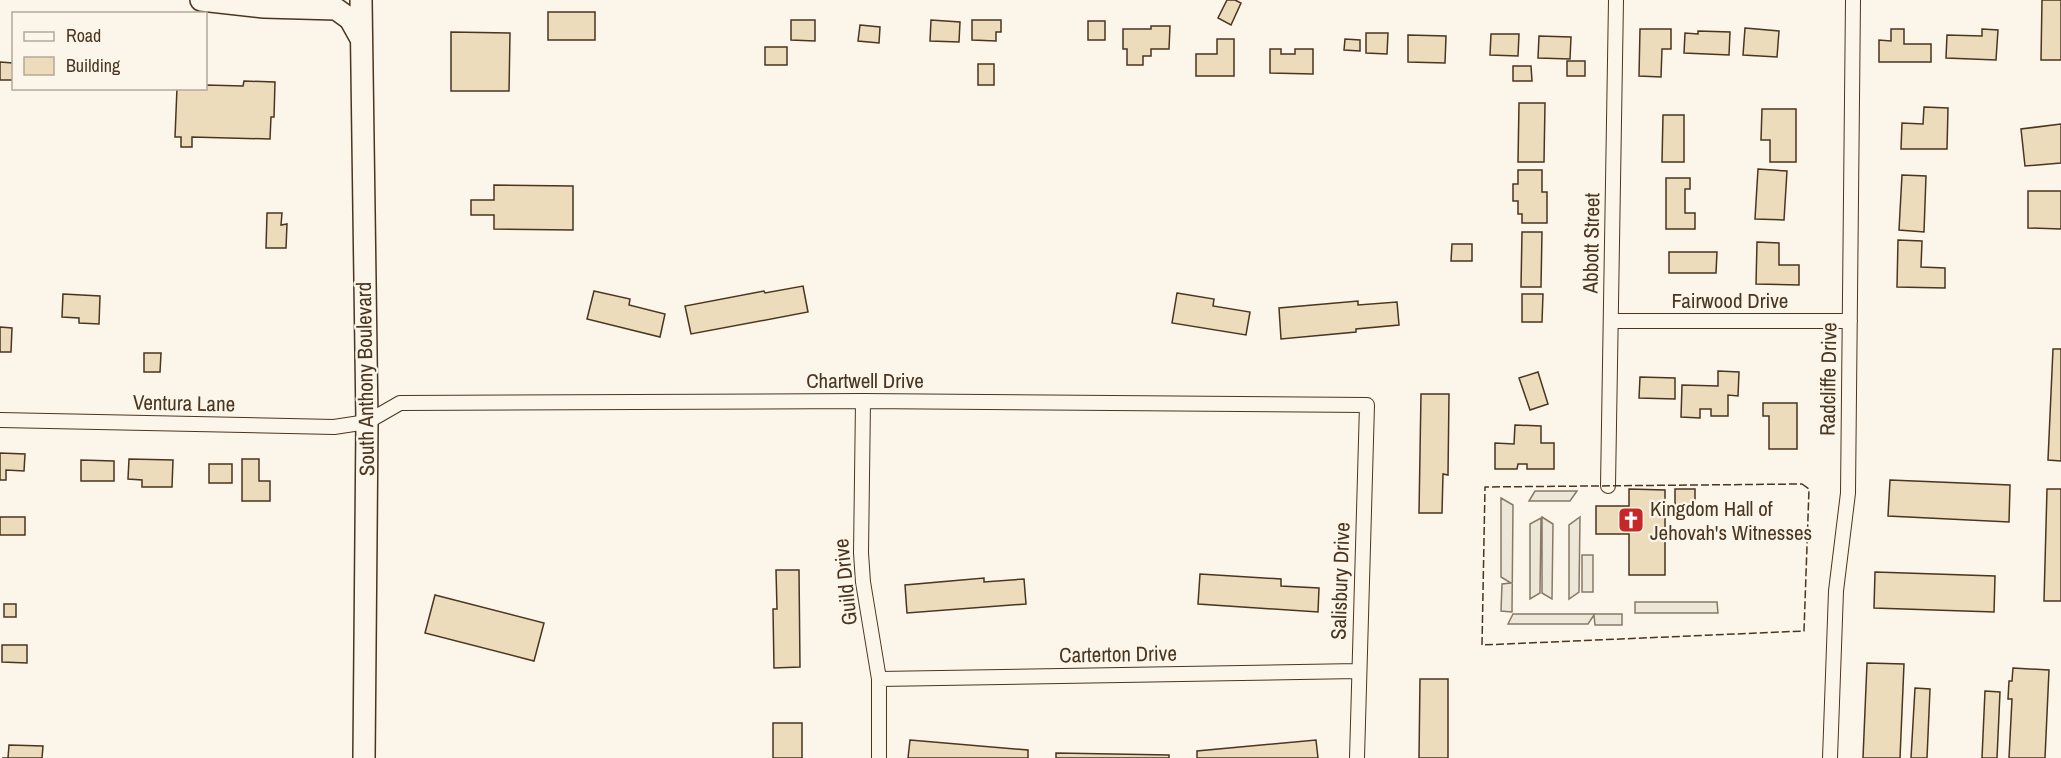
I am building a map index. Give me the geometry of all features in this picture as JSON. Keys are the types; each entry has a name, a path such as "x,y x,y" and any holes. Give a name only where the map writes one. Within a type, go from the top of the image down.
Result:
{"main road":[{"path":"201,0 264,7 336,9 350,19 360,38"},
{"name":"South Anthony Boulevard","path":"361,0 367,422 364,758"}],"street":[{"name":"Abbott Street","path":"1608,486 1616,0"},
{"name":"Radcliffe Drive","path":"1830,758 1836,591 1848,493 1853,0"},
{"name":"Fairwood Drive","path":"1611,321 1850,321"},
{"name":"Chartwell Drive","path":"367,422 400,403 863,401 1367,405"},
{"name":"Guild Drive","path":"863,401 861,554 863,582 879,679 879,758"},
{"name":"Salisbury Drive","path":"1358,758 1367,405"},
{"name":"Ventura Lane","path":"0,420 334,427 367,422"},
{"name":"Carterton Drive","path":"879,679 1359,671"}],"shaded area":[{"path":"1535,491 1577,491 1570,501 1529,501"},
{"path":"1501,498 1513,505 1512,612 1501,611 1502,584 1511,583 1501,577"},
{"path":"1542,517 1553,524 1552,599 1542,593"},
{"path":"1580,517 1579,592 1569,599 1569,525"},
{"path":"1541,518 1540,593 1530,599 1530,524"},
{"path":"1582,555 1593,555 1593,592 1582,592"},
{"path":"1635,602 1717,602 1718,613 1635,613"},
{"path":"1513,614 1622,614 1622,625 1595,625 1594,615 1588,624 1508,624"}],"building":[{"path":"1227,0 1241,3 1231,25 1218,18"},
{"path":"2042,0 2061,0 2061,60 2041,60"},
{"path":"548,12 595,12 595,40 548,40"},
{"path":"791,20 815,20 815,41 791,40"},
{"path":"931,20 960,22 959,42 930,41"},
{"path":"972,20 1001,20 1001,32 996,32 996,41 972,40"},
{"path":"1088,21 1105,21 1105,40 1088,40"},
{"path":"860,25 880,27 879,43 858,41"},
{"path":"1151,26 1170,26 1169,49 1151,49 1151,56 1143,56 1143,65 1127,65 1127,49 1123,49 1123,29 1151,29"},
{"path":"1745,28 1779,31 1777,57 1743,55"},
{"path":"1640,29 1671,29 1671,49 1662,49 1661,77 1639,76"},
{"path":"1891,29 1904,29 1904,44 1931,44 1931,62 1879,62 1879,40 1891,41"},
{"path":"1982,29 1998,30 1996,60 1946,58 1947,35 1982,36"},
{"path":"1698,31 1730,32 1729,55 1684,53 1685,33 1698,34"},
{"path":"451,32 510,33 509,91 451,91"},
{"path":"1366,33 1388,33 1387,54 1366,53"},
{"path":"1491,34 1519,34 1518,56 1490,55"},
{"path":"1408,35 1446,36 1445,63 1408,62"},
{"path":"1539,36 1571,37 1570,59 1538,58"},
{"path":"1217,39 1234,39 1234,76 1196,76 1196,54 1217,54"},
{"path":"1345,39 1360,40 1360,51 1344,50"},
{"path":"765,47 787,47 787,65 765,65"},
{"path":"1270,49 1281,49 1281,54 1295,54 1295,49 1313,49 1313,74 1270,73"},
{"path":"1567,61 1585,61 1585,76 1567,76"},
{"path":"0,62 12,63 12,80 0,80"},
{"path":"978,64 994,64 994,85 978,85"},
{"path":"1513,66 1531,66 1532,81 1513,81"},
{"path":"244,81 275,82 274,117 271,117 270,139 192,137 192,147 181,147 181,137 175,137 177,90 207,90 207,85 243,86"},
{"path":"1519,103 1545,103 1544,162 1518,162"},
{"path":"1924,107 1948,108 1947,149 1901,149 1902,123 1923,124"},
{"path":"1762,109 1796,109 1796,162 1770,162 1770,140 1761,140"},
{"path":"1663,115 1684,115 1684,162 1662,162"},
{"path":"2061,124 2061,163 2025,166 2021,129"},
{"path":"1758,169 1787,171 1784,220 1755,219"},
{"path":"1518,170 1542,170 1542,192 1547,192 1547,223 1522,223 1522,214 1518,214 1518,201 1513,201 1513,184 1518,184"},
{"path":"1902,175 1926,176 1924,232 1899,230"},
{"path":"1666,178 1690,178 1690,189 1685,189 1685,213 1695,213 1695,229 1666,229"},
{"path":"494,185 573,186 573,230 494,229 494,215 471,215 471,200 494,200"},
{"path":"2028,191 2061,191 2061,229 2028,228"},
{"path":"267,213 282,213 281,225 287,224 286,248 266,248"},
{"path":"1522,232 1542,232 1541,287 1521,287"},
{"path":"1898,240 1922,241 1921,267 1945,268 1945,288 1897,287"},
{"path":"1757,242 1779,243 1779,265 1799,265 1799,285 1756,284"},
{"path":"1452,244 1472,244 1472,261 1451,261"},
{"path":"1669,252 1717,252 1716,273 1669,273"},
{"path":"803,286 808,312 691,334 685,306"},
{"path":"594,291 630,299 629,305 665,314 660,337 587,319"},
{"path":"1177,293 1214,299 1213,306 1250,312 1246,335 1172,323"},
{"path":"63,294 100,296 99,324 79,323 79,318 62,317"},
{"path":"1522,294 1543,294 1542,322 1522,322"},
{"path":"1358,301 1358,305 1397,302 1399,325 1356,329 1356,332 1281,339 1279,308"},
{"path":"0,327 12,328 11,352 0,352"},
{"path":"2053,349 2061,349 2061,461 2048,460"},
{"path":"144,353 161,353 160,372 144,372"},
{"path":"1718,371 1739,372 1738,396 1728,395 1728,416 1711,416 1711,409 1700,409 1700,418 1681,417 1682,385 1718,386"},
{"path":"1538,372 1548,404 1530,410 1519,378"},
{"path":"1640,377 1675,378 1675,399 1639,398"},
{"path":"1421,394 1449,394 1448,475 1443,474 1442,513 1419,513"},
{"path":"1763,403 1797,403 1797,449 1769,449 1769,416 1763,416"},
{"path":"1515,425 1541,426 1541,443 1554,443 1554,469 1527,469 1527,464 1518,464 1517,469 1495,469 1495,443 1514,444"},
{"path":"0,453 25,454 24,471 6,470 6,480 0,480"},
{"path":"129,459 173,460 172,487 142,487 142,480 128,479"},
{"path":"242,459 259,459 259,481 270,481 270,501 242,501"},
{"path":"81,460 114,461 114,481 81,481"},
{"path":"209,464 232,464 232,483 209,483"},
{"path":"1890,480 2010,485 2009,522 1888,516"},
{"name":"Kingdom Hall of Jehovah's Witnesses","path":"1629,489 1665,490 1665,575 1629,575 1629,534 1596,534 1596,506 1629,506"},
{"path":"1675,489 1695,489 1695,509 1675,509"},
{"path":"2047,489 2061,489 2061,601 2044,601"},
{"path":"0,517 25,517 25,535 0,535"},
{"path":"776,570 799,570 800,667 774,668 773,609 777,609"},
{"path":"1875,572 1995,576 1994,612 1874,608"},
{"path":"1200,574 1281,579 1281,586 1319,588 1318,612 1198,604"},
{"path":"984,578 984,582 1024,579 1026,604 907,613 905,585"},
{"path":"435,595 544,623 534,661 425,633"},
{"path":"4,604 16,604 16,617 4,617"},
{"path":"2,645 27,645 27,663 2,662"},
{"path":"1867,663 1904,664 1900,758 1863,758"},
{"path":"2013,668 2049,670 2045,758 2009,758 2012,699 2008,699 2009,681 2012,681"},
{"path":"1420,679 1448,679 1448,758 1419,758"},
{"path":"1915,688 1930,689 1927,758 1911,758"},
{"path":"1985,691 2000,692 1997,758 1982,758"},
{"path":"773,723 802,723 802,758 773,758"},
{"path":"910,740 1028,750 1028,758 908,758"},
{"path":"1316,740 1318,758 1197,758 1197,751"},
{"path":"9,745 43,746 42,758 8,758"},
{"path":"1056,753 1169,755 1169,758 1056,758"}],"fence":[{"path":"1802,484 1809,489 1804,631 1482,645 1485,487 1802,484"}],"place":[{"name":"Kingdom Hall of Jehovah's Witnesses","path":"1631,520"}]}
